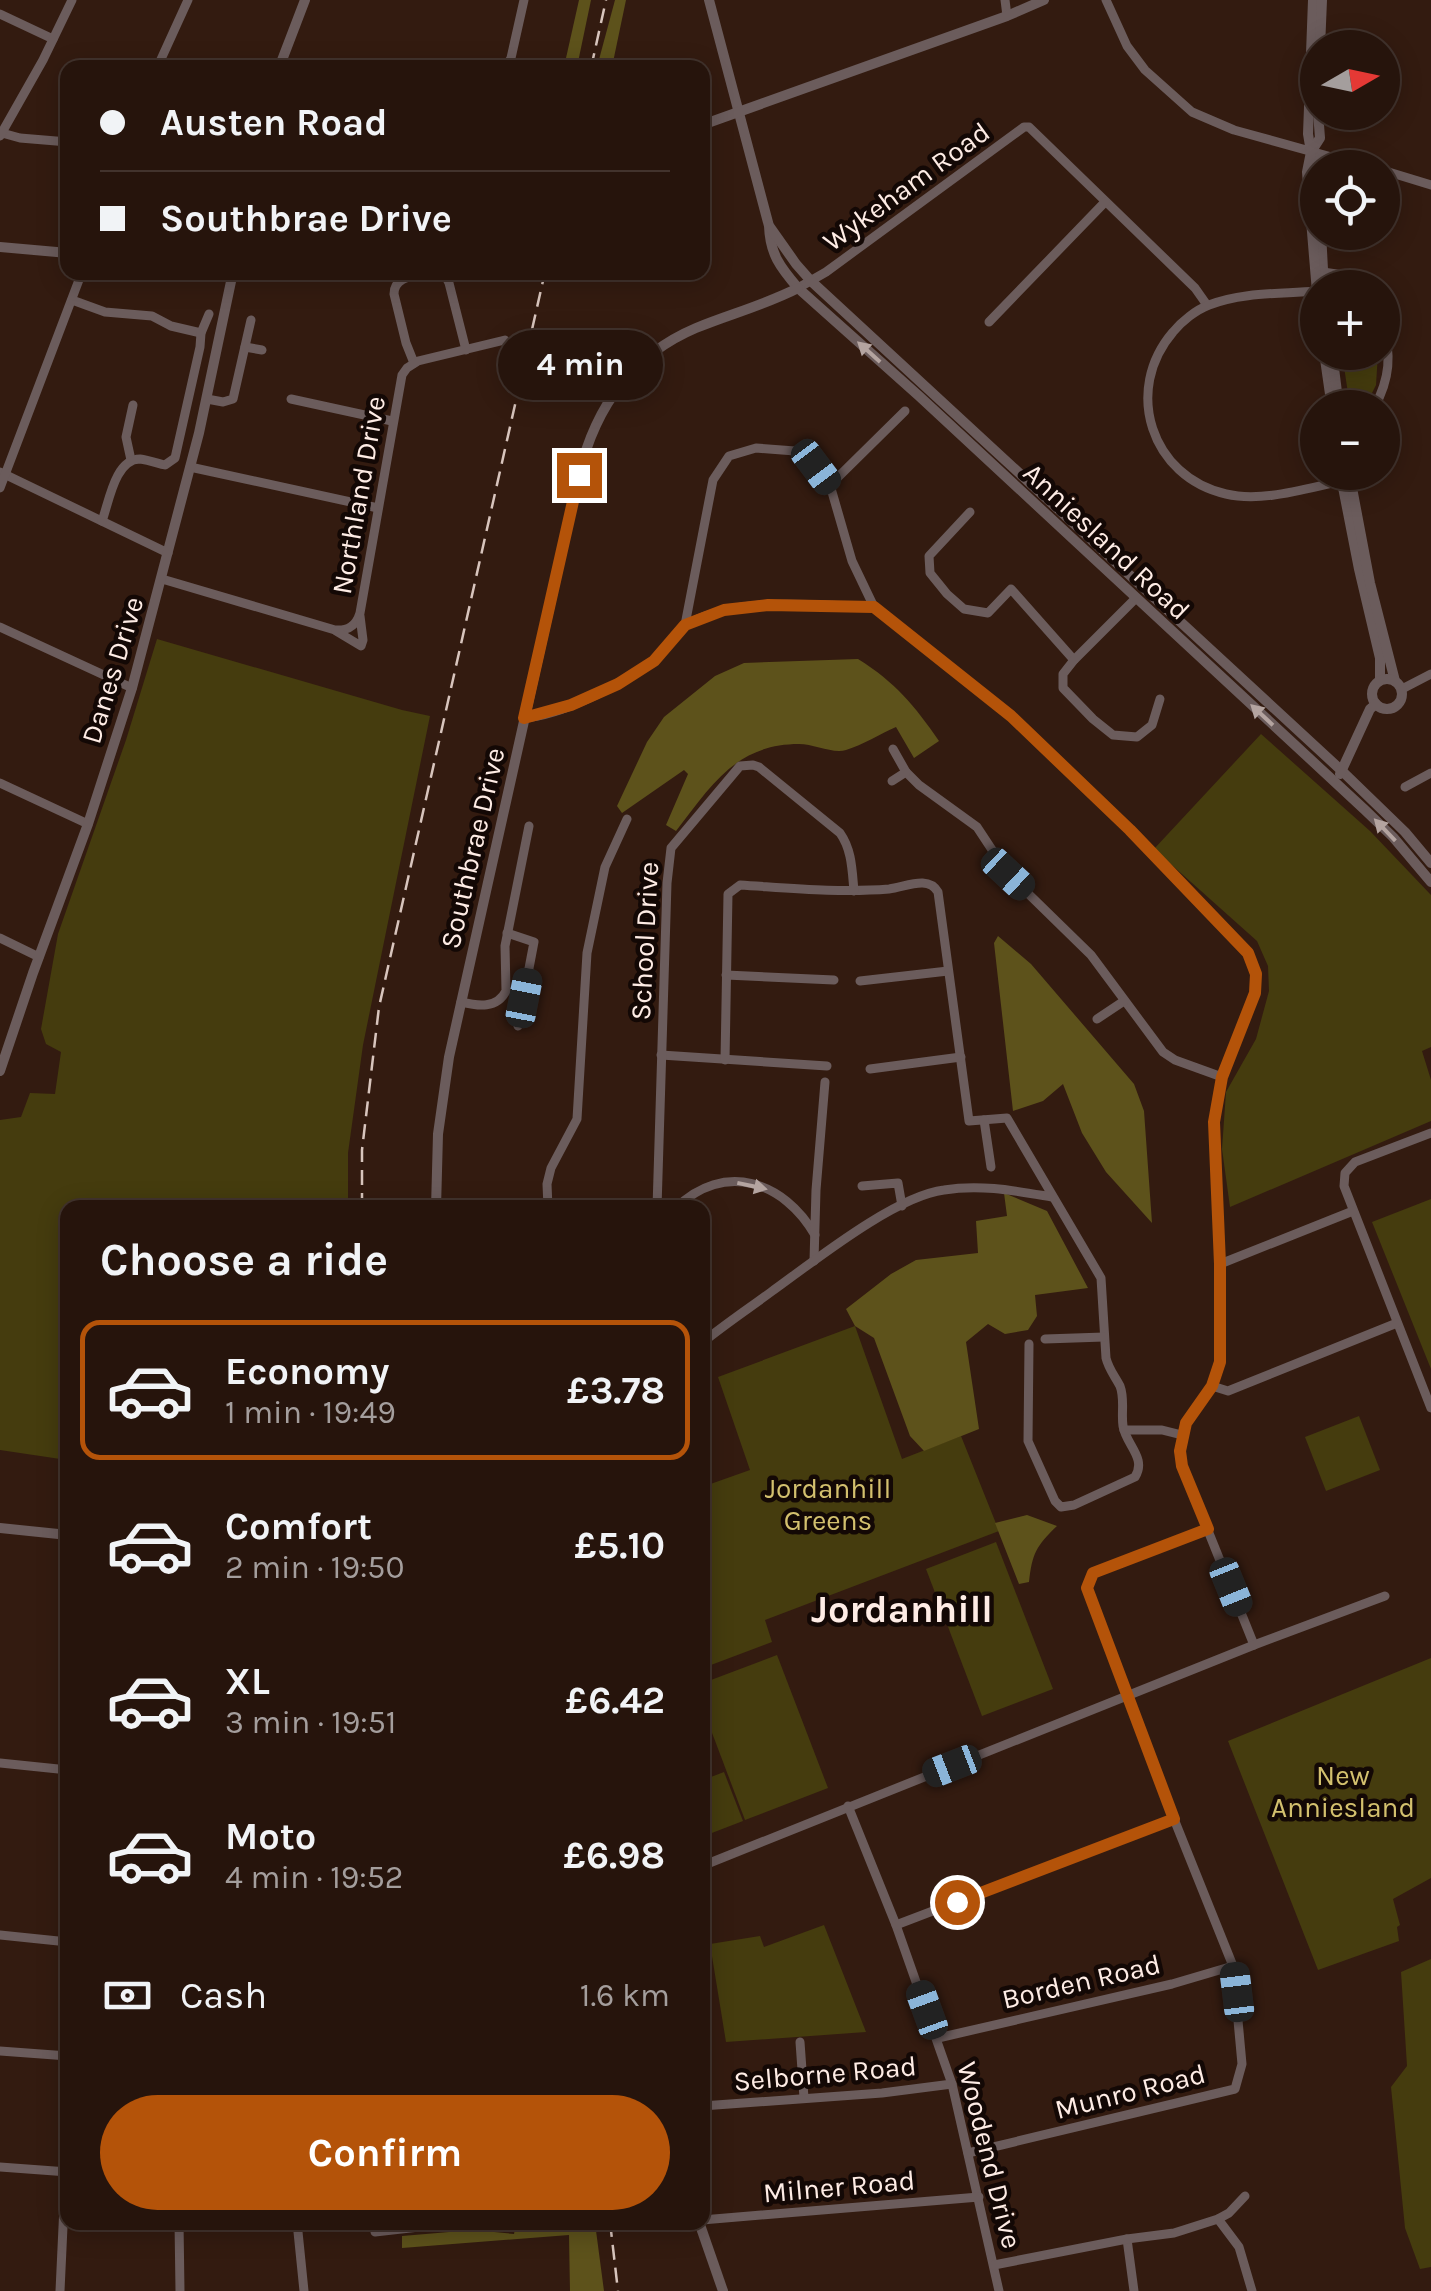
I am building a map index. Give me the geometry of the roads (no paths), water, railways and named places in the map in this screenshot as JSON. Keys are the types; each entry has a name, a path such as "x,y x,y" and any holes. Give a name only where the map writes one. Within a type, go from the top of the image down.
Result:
{"street":[{"path":"60,141 1,135 72,0"},
{"path":"161,60 188,0"},
{"path":"282,60 304,0"},
{"path":"510,60 524,0"},
{"name":"Anniesland Road","path":"709,0 769,226 770,247 785,273 1392,837 1431,882"},
{"path":"1006,0 1007,16"},
{"path":"710,122 1044,0"},
{"path":"1106,0 1128,46 1145,70 1192,112 1234,130 1305,150"},
{"path":"1312,150 1308,134 1313,0"},
{"path":"1321,30 1322,0"},
{"path":"0,14 53,39"},
{"name":"Wykeham Road","path":"798,288 1029,126 1196,288 1207,305"},
{"path":"1400,176 1431,185"},
{"path":"989,322 1104,202"},
{"name":"Anniesland Road","path":"769,226 811,280 1342,771 1406,832 1431,863"},
{"path":"0,247 60,252"},
{"path":"0,488 79,280"},
{"name":"Danes Drive","path":"0,1071 132,688 207,399 232,280"},
{"path":"400,280 394,286 394,294 414,363 505,340"},
{"path":"447,280 466,350"},
{"name":"Southbrae Drive","path":"436,1200 441,1107 461,1002 585,448 604,408 654,352 701,326 766,304 798,288"},
{"path":"1300,291 1207,305 1166,340 1147,390 1157,442 1191,480 1239,496 1300,488"},
{"path":"72,300 105,312 152,316 201,333"},
{"path":"102,521 120,470 132,460 166,464 175,458 201,333 209,314"},
{"path":"207,399 234,399 251,320"},
{"path":"245,346 262,350"},
{"name":"Northland Drive","path":"335,630 351,627 360,614 401,378 414,363"},
{"path":"291,399 392,421"},
{"path":"132,460 126,441 133,405"},
{"path":"830,485 906,411"},
{"path":"685,625 713,480 729,456 756,448 796,451 830,485 852,561 874,607 1011,716 1130,830 1248,953 1256,974 1255,993 1222,1077 1214,1122 1220,1362 1212,1386 1186,1423 1180,1451 1182,1466 1254,1645"},
{"path":"190,467 378,508"},
{"path":"3,473 168,554"},
{"path":"1348,490 1380,658 1380,680 1372,691 1376,704 1385,709 1395,707 1402,699 1348,490"},
{"path":"970,512 929,556 930,573 964,609 988,613 1011,589 1074,660"},
{"path":"1070,536 1077,526"},
{"name":"Northland Drive","path":"162,580 335,630 361,646 360,614"},
{"path":"1136,598 1074,660 1063,674 1063,688 1113,735 1137,736 1152,725 1160,698"},
{"path":"524,718 571,705 618,684 654,661 685,625 724,610 768,605 874,607"},
{"path":"0,626 132,688"},
{"path":"1399,685 1431,674"},
{"path":"1380,680 1390,679 1399,685"},
{"path":"1333,782 1376,704"},
{"path":"893,749 906,772 977,827 1008,874 1092,956 1163,1052 1222,1077"},
{"name":"School Drive","path":"657,1200 671,848 740,766 754,765 840,833 850,853 854,891"},
{"path":"892,781 906,772"},
{"path":"1405,787 1431,773"},
{"path":"0,783 88,824"},
{"path":"548,1200 552,1168 577,1119 586,952 606,867 627,819"},
{"name":"Southbrae Drive","path":"461,1002 488,1005 502,998 506,991 505,946 529,826"},
{"path":"725,1060 728,894 734,888 740,885 854,891 928,882 934,885 969,1121 1007,1118 1101,1278 1106,1358 1119,1385 1124,1430 1140,1462 1138,1474 1074,1505 1061,1506 1056,1501 1028,1441 1028,1344"},
{"name":"Southbrae Drive","path":"507,933 534,942 518,1026"},
{"path":"0,938 39,957"},
{"path":"860,981 948,972"},
{"path":"726,974 834,980"},
{"path":"1097,1019 1124,1001"},
{"path":"661,1054 826,1066"},
{"path":"870,1069 962,1056"},
{"path":"814,1261 824,1082"},
{"path":"984,1120 991,1167"},
{"path":"1431,1133 1355,1162 1345,1172 1344,1186 1431,1408"},
{"path":"684,1200 703,1190 746,1182 773,1190 790,1202 815,1235"},
{"path":"862,1186 898,1183 902,1206"},
{"path":"710,1337 814,1261 902,1206 942,1190 985,1187 1052,1197"},
{"path":"1220,1264 1354,1212"},
{"path":"1212,1386 1228,1391 1396,1322"},
{"path":"1045,1339 1104,1337"},
{"path":"1124,1430 1182,1434"},
{"path":"0,1528 60,1534"},
{"name":"Munro Road","path":"968,2153 1235,2089 1242,2064 1234,1966 1087,1588 1093,1573 1208,1529"},
{"path":"710,1863 1384,1596"},
{"path":"0,1763 60,1769"},
{"name":"Woodend Drive","path":"848,1806 938,2038 1000,2291"},
{"path":"896,1925 1174,1819"},
{"path":"0,1936 60,1941"},
{"name":"Borden Road","path":"938,2038 1234,1966"},
{"path":"800,2042 804,2098"},
{"path":"0,2052 60,2056"},
{"name":"Selborne Road","path":"710,2105 952,2084"},
{"path":"0,2167 60,2172"},
{"name":"Milner Road","path":"710,2221 979,2196"},
{"path":"994,2265 1174,2233 1218,2220 1244,2196"},
{"path":"1218,2220 1238,2247 1252,2291"},
{"path":"60,2291 63,2230"},
{"path":"178,2230 180,2291"},
{"path":"298,2230 304,2291"},
{"path":"375,2232 394,2230"},
{"path":"703,2230 723,2291"},
{"path":"1127,2239 1134,2291"}],"railway":[{"path":"593,60 606,0"},
{"path":"362,1200 362,1150 379,1007 543,280"},
{"path":"611,2230 618,2291"}],"district":[{"name":"Jordanhill","path":"902,1609"}],"park label":[{"name":"Jordanhill Greens","path":"828,1504"},
{"name":"New Anniesland","path":"1343,1791"}]}
